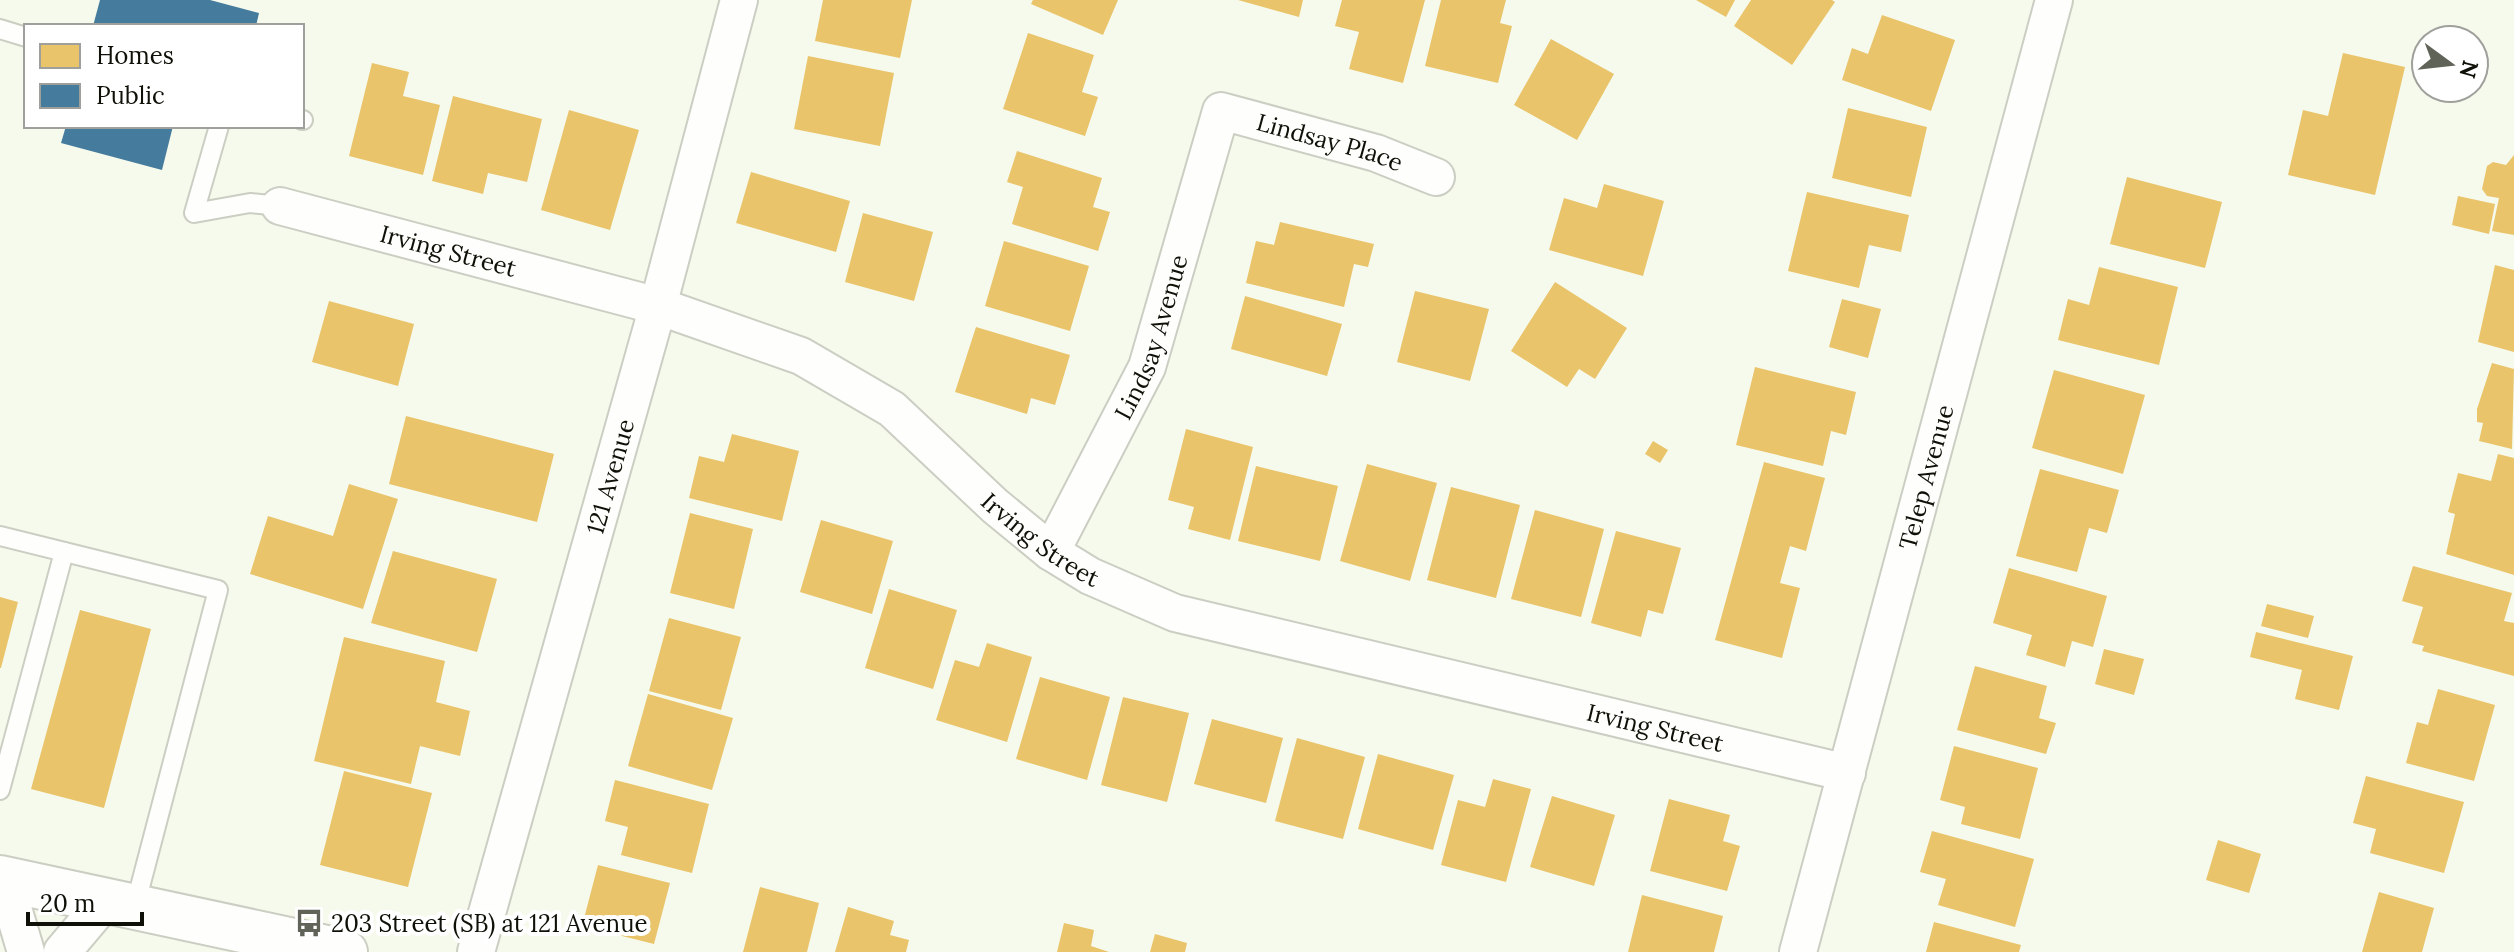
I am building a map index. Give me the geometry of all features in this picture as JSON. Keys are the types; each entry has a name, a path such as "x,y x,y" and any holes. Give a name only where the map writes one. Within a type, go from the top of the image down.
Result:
{"main road":[{"path":"2,878 345,952"}],"street":[{"name":"121 Avenue","path":"476,952 658,306 739,0"},
{"name":"Telep Avenue","path":"1798,952 2054,0"},
{"name":"Lindsay Place","path":"1221,111 1376,153 1436,177"},
{"name":"Lindsay Avenue","path":"1051,552 1147,367 1221,111"},
{"name":"Irving Street","path":"280,206 658,306 801,356 858,386 922,435 995,506 1051,552 1104,583 1175,613 1847,773"},
{"path":"2,878 26,952"},
{"path":"62,952 120,903"}],"lane":[{"path":"0,29 24,36"},
{"path":"218,128 194,213 250,203 280,206"},
{"path":"0,536 218,590 120,903"},
{"path":"0,790 64,552"}],"building: Homes":[{"path":"823,0 912,0 900,58 815,41"},
{"path":"1033,0 1118,0 1103,35 1031,4"},
{"path":"1238,0 1303,0 1299,17"},
{"path":"1342,0 1425,0 1403,83 1349,69 1359,32 1335,26"},
{"path":"1441,0 1506,0 1500,23 1512,26 1498,83 1425,66"},
{"path":"1696,0 1735,0 1726,17"},
{"path":"1751,0 1835,2 1792,65 1734,26"},
{"path":"1882,15 1955,40 1931,111 1842,80 1852,48 1868,54"},
{"path":"1028,33 1094,55 1082,92 1098,97 1085,136 1003,109"},
{"path":"1551,39 1614,74 1577,140 1514,105"},
{"path":"2343,53 2405,67 2375,195 2288,175 2303,110 2328,116"},
{"path":"808,56 894,73 880,146 794,129"},
{"path":"372,63 409,72 403,96 440,105 423,175 349,156"},
{"path":"453,96 542,119 527,182 488,173 483,194 432,181"},
{"path":"1848,108 1927,127 1911,197 1832,178"},
{"path":"569,110 639,130 610,230 541,210"},
{"path":"1017,151 1102,178 1093,207 1110,212 1098,251 1012,224 1023,187 1007,182"},
{"path":"2514,155 2514,235 2492,231 2499,198 2487,196 2482,189 2487,166 2493,162 2506,165"},
{"path":"751,172 850,201 836,252 736,223"},
{"path":"2127,177 2222,202 2205,268 2110,244"},
{"path":"1604,184 1664,201 1643,276 1549,250 1564,198 1597,208"},
{"path":"1807,192 1909,215 1901,252 1869,245 1859,288 1788,271"},
{"path":"2458,196 2495,204 2489,234 2452,225"},
{"path":"863,213 933,232 914,301 845,282"},
{"path":"1280,222 1374,244 1368,267 1354,264 1344,307 1246,283 1256,241 1274,245"},
{"path":"1004,241 1089,266 1070,331 985,306"},
{"path":"2495,265 2514,270 2514,352 2478,342"},
{"path":"2099,267 2178,287 2159,365 2058,340 2068,299 2089,305"},
{"path":"1555,282 1627,328 1595,379 1579,369 1567,387 1511,351"},
{"path":"1415,291 1489,309 1470,381 1397,362"},
{"path":"1245,296 1342,324 1327,376 1231,349"},
{"path":"1842,299 1881,309 1868,358 1829,347"},
{"path":"329,301 414,324 398,386 312,362"},
{"path":"976,327 1070,355 1055,405 1031,398 1027,414 955,392"},
{"path":"2492,363 2514,369 2512,449 2479,441 2483,423 2477,422 2477,409"},
{"path":"1755,367 1856,392 1846,435 1831,431 1823,466 1736,445"},
{"path":"2054,370 2145,395 2123,474 2032,448"},
{"path":"406,416 554,454 537,522 389,484"},
{"path":"1186,429 1253,447 1230,540 1188,529 1194,507 1168,500"},
{"path":"732,434 799,451 782,521 689,498 699,456 724,462"},
{"path":"1653,441 1668,450 1660,463 1645,454"},
{"path":"2498,454 2514,458 2514,575 2446,554 2455,514 2448,512 2458,473 2491,481"},
{"path":"1764,462 1825,478 1806,551 1790,546 1780,583 1800,588 1782,658 1715,640"},
{"path":"1367,464 1437,483 1410,581 1340,561"},
{"path":"1256,466 1338,486 1320,561 1238,541"},
{"path":"2040,469 2119,490 2107,533 2089,528 2077,572 2016,556"},
{"path":"349,484 398,499 363,609 250,574 268,516 333,536"},
{"path":"1451,487 1520,505 1496,598 1427,580"},
{"path":"1535,510 1604,529 1581,617 1511,599"},
{"path":"690,513 753,529 734,609 670,593"},
{"path":"821,520 893,541 872,614 800,592"},
{"path":"1616,531 1681,548 1663,614 1648,610 1641,637 1591,623"},
{"path":"393,551 497,579 477,652 371,623"},
{"path":"2413,566 2512,593 2504,621 2514,623 2514,676 2422,651 2424,646 2412,643 2423,607 2402,601"},
{"path":"2009,568 2107,596 2093,647 2072,641 2065,667 2026,655 2032,635 1993,623"},
{"path":"889,589 957,610 933,689 865,668"},
{"path":"0,597 18,602 1,668 0,668"},
{"path":"2267,604 2314,616 2308,638 2261,626"},
{"path":"80,610 151,629 104,808 31,789"},
{"path":"669,618 741,637 721,710 649,691"},
{"path":"2256,632 2353,656 2339,710 2295,699 2302,670 2250,657"},
{"path":"344,637 445,661 436,702 470,711 460,756 420,746 411,784 314,761"},
{"path":"987,643 1032,657 1007,742 936,720 955,660 979,667"},
{"path":"2104,649 2144,659 2134,695 2095,684"},
{"path":"1975,666 2047,686 2039,718 2056,723 2046,754 1957,730"},
{"path":"1040,677 1110,697 1087,780 1016,759"},
{"path":"2438,689 2495,705 2474,781 2406,763 2417,722 2428,725"},
{"path":"648,694 733,718 712,790 628,766"},
{"path":"1123,697 1189,713 1167,802 1101,785"},
{"path":"1212,719 1283,738 1266,803 1194,784"},
{"path":"1297,738 1365,757 1343,839 1275,821"},
{"path":"1954,746 2038,768 2020,839 1961,824 1965,807 1940,800"},
{"path":"1378,754 1454,775 1433,850 1358,829"},
{"path":"344,771 432,793 408,887 320,865"},
{"path":"2366,776 2464,802 2444,873 2370,853 2376,829 2353,823"},
{"path":"1493,779 1531,789 1506,882 1441,865 1458,800 1485,807"},
{"path":"615,780 709,804 692,873 621,855 628,827 605,821"},
{"path":"1552,796 1615,815 1594,886 1530,867"},
{"path":"1669,799 1730,815 1723,841 1740,846 1727,891 1650,871"},
{"path":"1932,831 2034,859 2015,927 1938,905 1946,879 1920,872"},
{"path":"2218,840 2261,854 2249,893 2206,880"},
{"path":"598,865 670,883 654,944 582,926"},
{"path":"760,887 819,903 807,952 743,952"},
{"path":"2379,892 2434,908 2422,952 2362,952"},
{"path":"1642,895 1723,916 1714,952 1628,952"},
{"path":"848,907 894,921 890,935 909,940 906,952 835,952"},
{"path":"1934,922 2021,945 2019,952 1926,952"},
{"path":"1064,923 1094,930 1091,946 1109,952 1057,952"},
{"path":"1155,934 1187,943 1185,952 1150,952"}],"building: Public":[{"path":"100,0 210,0 259,13 256,24 94,24"},
{"path":"65,128 172,128 162,170 61,143"}],"place":[{"name":"203 Street (SB) at 121 Avenue","path":"309,923"}]}
